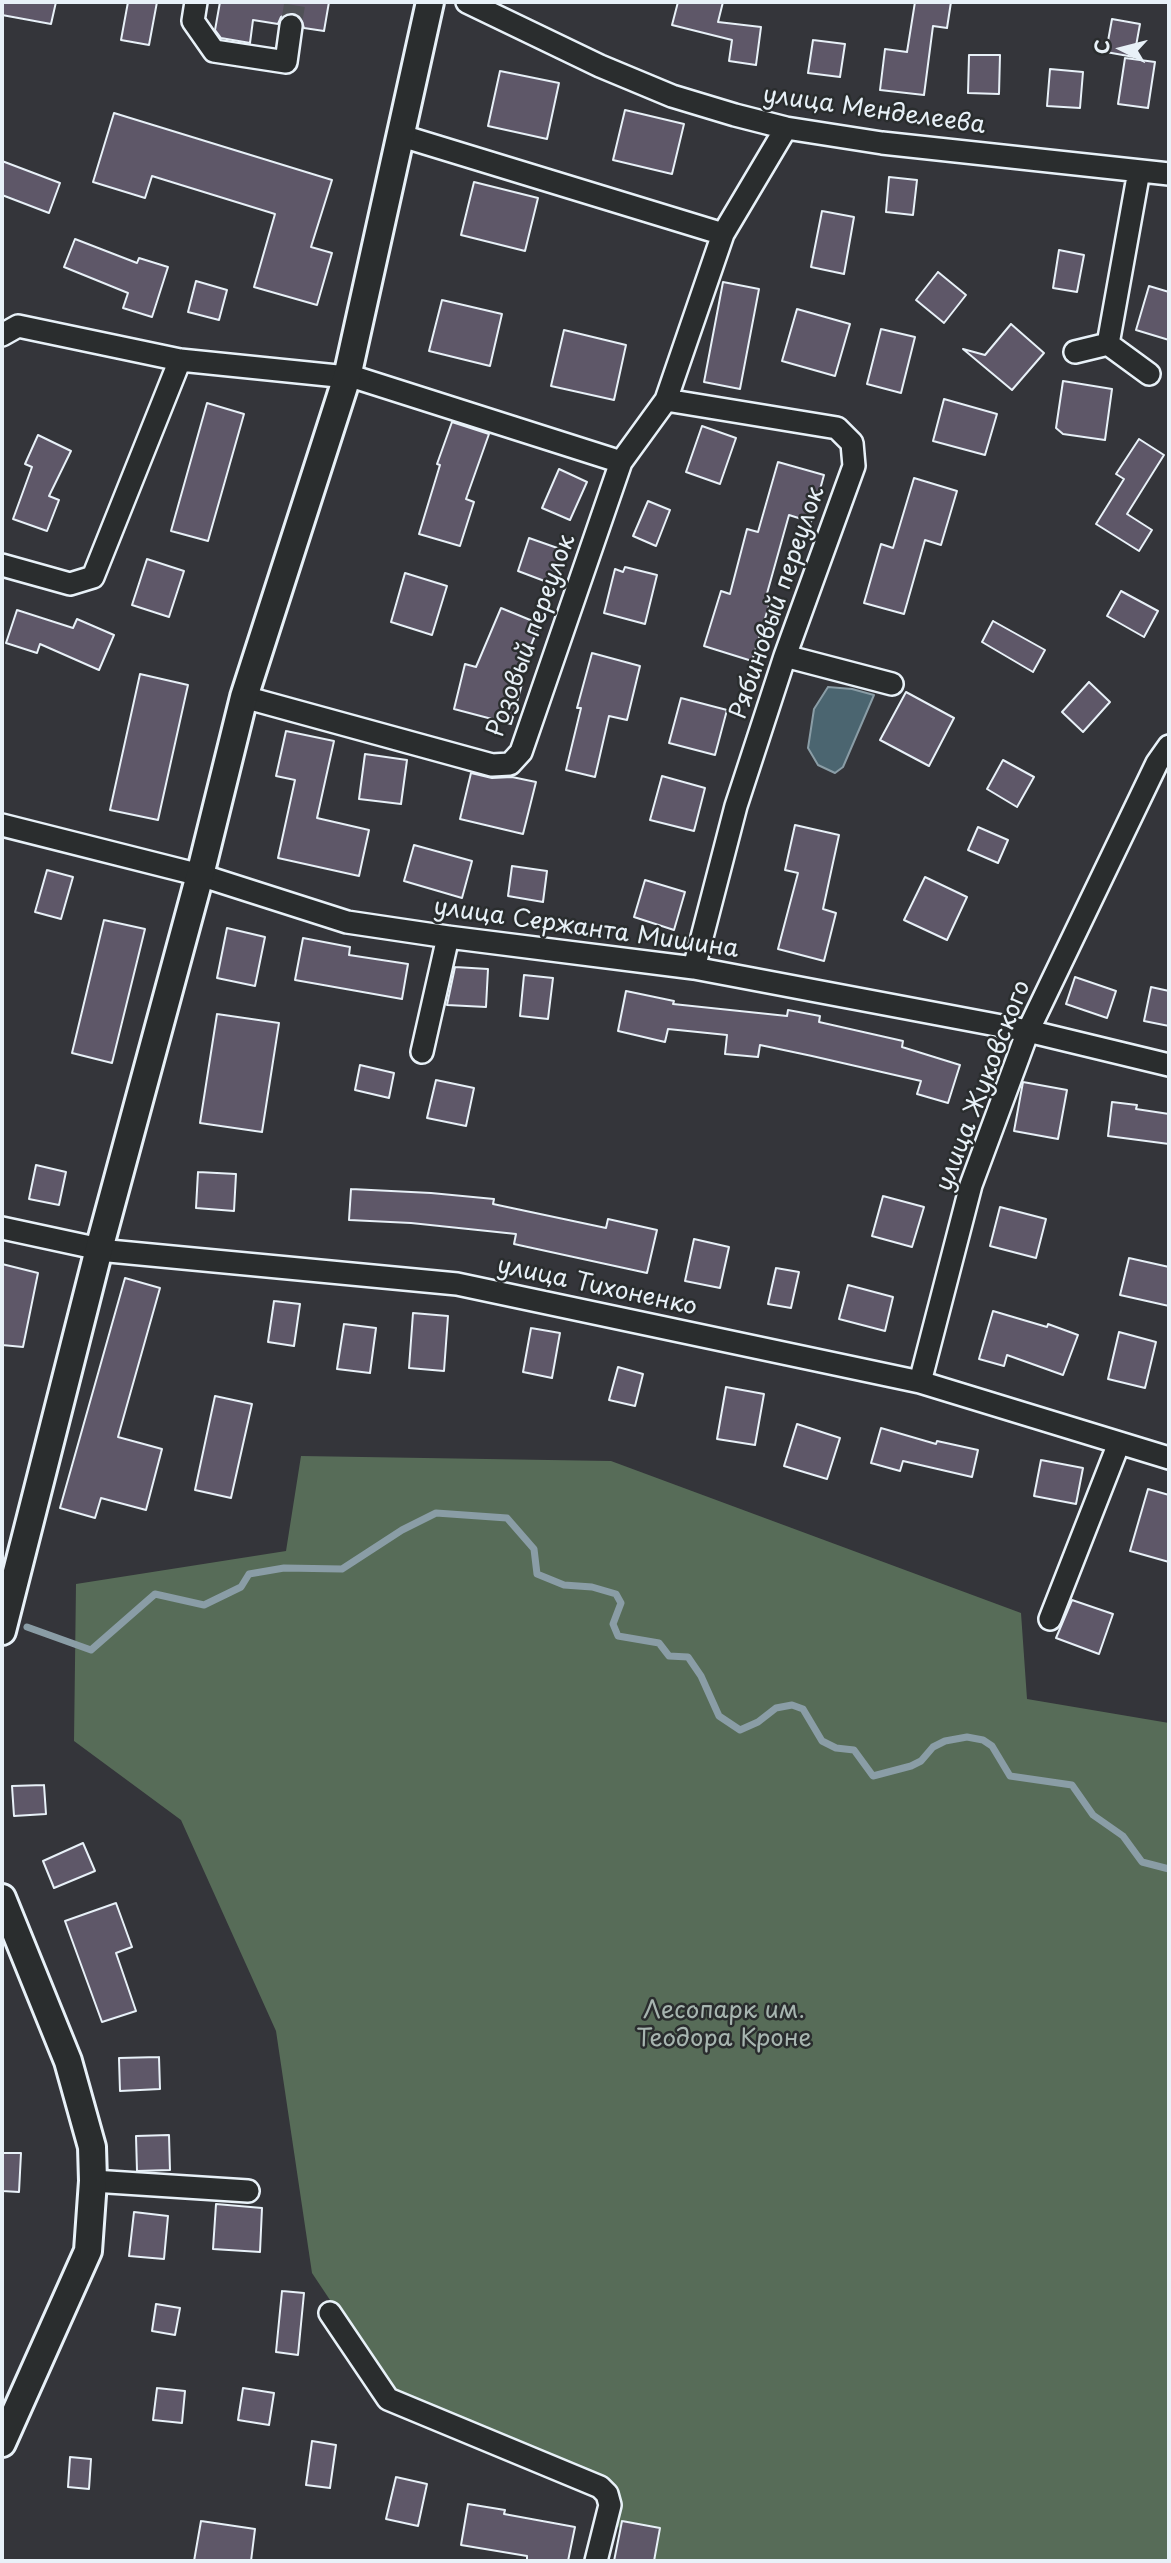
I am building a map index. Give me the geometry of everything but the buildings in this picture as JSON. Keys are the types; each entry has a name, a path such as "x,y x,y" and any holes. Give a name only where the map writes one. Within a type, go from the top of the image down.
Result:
{"main road":[{"path":"2,1631 244,697 347,377 430,2"},
{"path":"2,1898 68,2061 92,2147 93,2181 88,2251 2,2443"}],"street":[{"path":"196,2 193,21 214,51 286,62 291,26"},
{"name":"улица Менделеева","path":"467,2 600,66 673,96 786,128 882,143 1169,174"},
{"name":"Розовый переулок","path":"244,697 492,765 510,764 521,752 621,462 666,400 723,234 786,128"},
{"path":"402,136 723,234"},
{"path":"1108,344 1139,171"},
{"path":"2,335 19,326 180,360 347,377 621,462"},
{"path":"1075,352 1108,344 1149,374"},
{"path":"2,565 70,584 93,577 180,360"},
{"name":"Рябиновый переулок","path":"666,400 837,428 852,443 854,466 785,656 736,806 694,968"},
{"path":"785,656 892,684"},
{"name":"улица Жуковского","path":"920,1382 971,1185 1028,1031 1157,763 1169,746"},
{"name":"улица Сержанта Мишина","path":"2,825 200,875 347,922 694,968 1028,1031 1169,1065"},
{"path":"422,1052 448,937"},
{"name":"улица Тихоненко","path":"2,1228 99,1249 457,1284 920,1382 1169,1458"},
{"path":"1050,1619 1119,1443"},
{"path":"93,2181 248,2191"},
{"path":"330,2313 388,2399 600,2487 607,2494 610,2505 596,2561"}],"green space":[{"name":"Лесопарк им. Теодора Кроне","path":"301,1456 611,1461 1021,1613 1027,1699 1169,1723 1169,2561 644,2561 573,2466 398,2402 312,2273 276,2031 181,1820 74,1741 76,1584 286,1551"}],"water":[{"path":"828,687 852,689 874,695 843,767 835,773 818,765 808,748 814,709"}],"waterway":[{"path":"27,1627 91,1650 155,1594 204,1605 241,1587 249,1574 284,1568 342,1569 402,1530 436,1513 507,1518 534,1549 537,1574 564,1585 592,1587 616,1594 621,1603 613,1624 618,1636 659,1643 669,1656 688,1657 701,1676 719,1716 740,1730 758,1722 776,1708 792,1705 803,1709 822,1741 836,1748 854,1750 873,1776 911,1766 921,1761 933,1747 945,1741 967,1737 983,1740 992,1746 1010,1776 1072,1785 1093,1815 1123,1836 1142,1862 1169,1869"}],"tunnel":[{"path":"291,26 295,2"}]}
